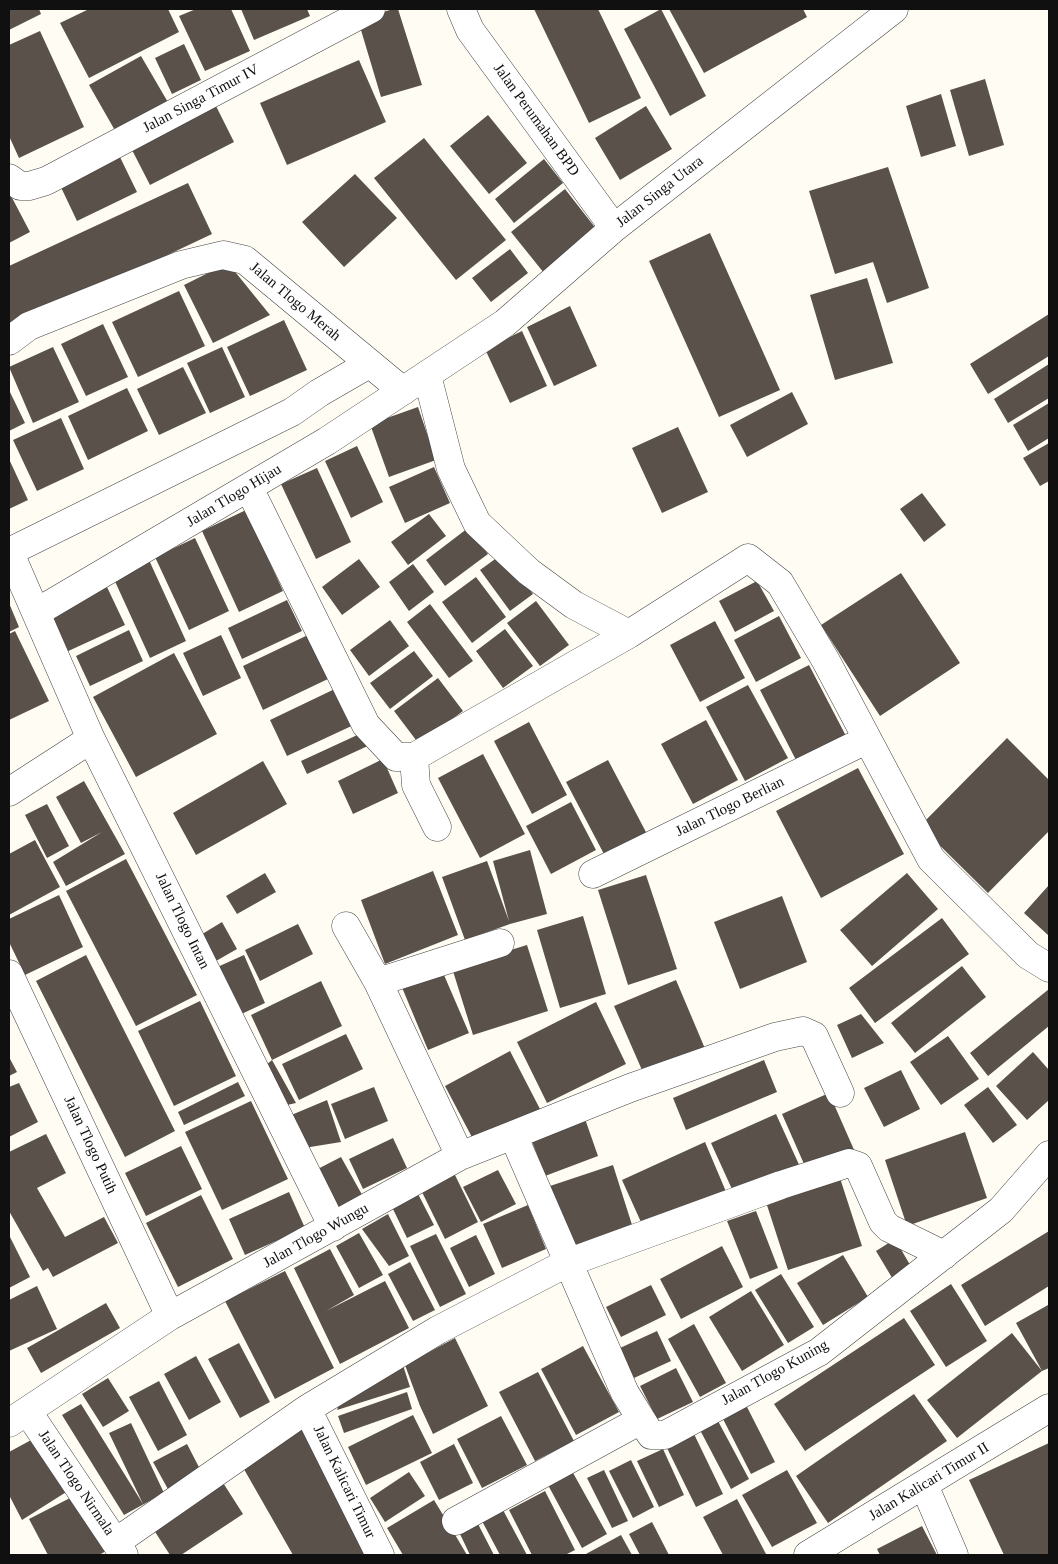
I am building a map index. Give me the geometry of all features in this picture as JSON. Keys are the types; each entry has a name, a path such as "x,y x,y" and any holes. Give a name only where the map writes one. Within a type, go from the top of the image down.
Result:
{"street":[{"name":"Jalan Singa Timur IV","path":"19,182 46,181 371,9"},
{"name":"Jalan Perumahan BPD","path":"461,9 470,30 614,228"},
{"name":"Jalan Singa Utara","path":"427,375 505,323 614,228 894,9"},
{"name":"Jalan Tlogo Merah","path":"9,341 29,326 181,265 223,255 246,260 369,364 403,390"},
{"path":"37,612 9,552 292,412 319,393 369,364"},
{"name":"Jalan Tlogo Hijau","path":"37,612 327,441 427,375"},
{"path":"427,375 451,469 477,523 529,572 574,605 629,634"},
{"path":"249,488 366,724 396,757 414,757 629,634 748,558 780,584 826,662 931,859 1028,955 1049,968"},
{"name":"Jalan Tlogo Intan","path":"37,612 91,739 333,1227"},
{"path":"9,792 91,739"},
{"name":"Jalan Tlogo Berlian","path":"594,874 866,740"},
{"path":"414,757 416,785 437,827"},
{"path":"346,926 378,982 460,1156"},
{"path":"378,982 500,943"},
{"name":"Jalan Tlogo Putih","path":"9,974 170,1316"},
{"name":"Jalan Tlogo Wungu","path":"18,1417 170,1316 460,1156 630,1088 775,1037 804,1031 814,1036 840,1093"},
{"path":"513,1136 567,1263"},
{"path":"120,1549 307,1408 438,1330 567,1263 781,1185 849,1163 858,1166 884,1222 889,1228 944,1255"},
{"name":"Jalan Tlogo Kuning","path":"567,1263 625,1394 651,1435 665,1435 818,1352 1001,1210 1045,1171"},
{"name":"Jalan Kalicari Timur","path":"307,1408 380,1555"},
{"name":"Jalan Kalicari Timur II","path":"808,1555 1049,1408"},
{"name":"Jalan Tlogo Nirmala","path":"18,1417 120,1549"},
{"path":"456,1521 642,1420"},
{"path":"924,1486 954,1555"}],"building":[{"path":"9,9 39,9 41,14 9,30"},
{"path":"89,9 168,9 179,32 89,78 60,23"},
{"path":"196,9 231,9 250,51 205,71 179,16"},
{"path":"241,9 307,9 310,16 254,40"},
{"path":"398,9 422,85 381,97 358,20"},
{"path":"534,9 598,9 641,98 589,123"},
{"path":"661,9 706,96 670,116 624,29"},
{"path":"669,9 803,9 807,17 704,73"},
{"path":"40,31 84,127 19,158 9,136 9,45"},
{"path":"184,44 201,80 172,94 155,58"},
{"path":"141,56 169,104 117,134 89,85"},
{"path":"359,60 386,122 287,165 260,103"},
{"path":"985,79 1004,145 969,156 950,90"},
{"path":"941,94 956,146 921,157 906,106"},
{"path":"216,106 234,142 150,185 132,150"},
{"path":"646,106 672,149 620,180 595,138"},
{"path":"488,115 527,163 489,194 450,146"},
{"path":"424,138 506,240 456,280 374,178"},
{"path":"118,153 137,192 77,221 58,181"},
{"path":"544,159 563,183 514,223 495,199"},
{"path":"888,167 929,288 887,303 873,262 835,274 809,191"},
{"path":"355,174 397,218 344,267 302,222"},
{"path":"188,183 212,234 9,330 9,266"},
{"path":"565,189 597,230 544,273 511,232"},
{"path":"9,192 30,232 9,243"},
{"path":"710,233 780,390 719,417 649,261"},
{"path":"510,249 528,273 491,302 472,278"},
{"path":"228,263 270,315 213,343 184,285"},
{"path":"867,278 893,363 835,380 810,295"},
{"path":"179,291 205,346 138,377 112,322"},
{"path":"570,306 597,366 554,386 527,327"},
{"path":"1049,314 1049,356 988,394 970,364"},
{"path":"284,320 307,370 250,396 227,347"},
{"path":"103,324 128,377 86,396 61,344"},
{"path":"522,331 547,386 510,403 485,349"},
{"path":"53,347 79,402 33,423 9,367"},
{"path":"222,347 245,397 210,413 187,363"},
{"path":"1049,364 1049,398 1008,423 994,399"},
{"path":"183,367 206,413 159,435 137,389"},
{"path":"127,388 148,431 88,460 68,416"},
{"path":"9,390 25,423 9,431"},
{"path":"792,392 808,424 747,457 730,425"},
{"path":"1049,403 1049,438 1028,451 1013,425"},
{"path":"418,407 436,460 389,477 370,424"},
{"path":"61,418 84,469 37,491 13,440"},
{"path":"678,427 708,492 662,513 632,448"},
{"path":"1049,443 1049,481 1040,486 1023,458"},
{"path":"357,446 383,502 351,518 325,461"},
{"path":"9,459 28,500 9,509"},
{"path":"434,467 450,503 405,523 389,487"},
{"path":"317,468 351,542 316,559 281,484"},
{"path":"922,493 946,525 924,542 900,509"},
{"path":"246,510 283,591 239,612 202,531"},
{"path":"429,514 446,536 408,565 391,542"},
{"path":"468,528 488,554 445,586 426,560"},
{"path":"195,538 229,611 189,630 155,557"},
{"path":"502,554 533,594 510,611 480,570"},
{"path":"359,559 380,587 342,615 322,587"},
{"path":"149,560 186,641 150,658 113,577"},
{"path":"413,564 434,592 409,611 389,582"},
{"path":"901,573 960,663 880,716 821,625"},
{"path":"476,577 506,617 472,643 442,602"},
{"path":"757,581 774,611 735,632 719,601"},
{"path":"107,587 125,625 64,653 46,615"},
{"path":"287,600 302,631 242,659 228,628"},
{"path":"536,601 569,645 540,666 507,623"},
{"path":"9,603 19,627 9,632"},
{"path":"430,604 473,661 449,678 407,622"},
{"path":"779,616 801,658 756,682 734,640"},
{"path":"390,620 409,646 369,676 350,650"},
{"path":"715,621 745,678 700,702 670,645"},
{"path":"505,629 533,666 503,688 476,651"},
{"path":"129,630 143,661 90,686 76,656"},
{"path":"15,631 49,701 9,720 9,634"},
{"path":"310,634 330,678 263,710 243,666"},
{"path":"221,635 241,678 203,696 183,653"},
{"path":"414,651 433,676 390,709 370,683"},
{"path":"174,653 217,734 136,777 93,697"},
{"path":"809,665 846,736 797,762 760,690"},
{"path":"438,678 463,711 419,744 394,711"},
{"path":"748,685 788,758 745,781 706,707"},
{"path":"341,686 358,723 287,756 270,720"},
{"path":"706,720 738,780 693,804 661,744"},
{"path":"529,722 567,795 532,814 494,741"},
{"path":"366,731 372,744 307,774 301,761"},
{"path":"1007,738 1049,780 1049,831 988,893 920,826"},
{"path":"483,754 525,834 480,858 438,778"},
{"path":"383,759 398,793 353,814 338,781"},
{"path":"608,760 647,834 605,856 566,782"},
{"path":"263,761 287,804 196,855 173,813"},
{"path":"858,768 904,854 821,898 776,811"},
{"path":"84,781 125,854 66,886 53,862 102,832 81,843 56,797"},
{"path":"571,802 596,850 551,874 526,826"},
{"path":"47,804 69,846 47,858 25,815"},
{"path":"35,840 60,887 9,915 9,854"},
{"path":"530,850 547,914 510,924 465,940 442,877 487,861 509,921 493,861"},
{"path":"126,859 197,995 136,1026 66,891"},
{"path":"433,871 458,935 385,964 361,900"},
{"path":"265,873 276,892 237,914 226,896"},
{"path":"907,873 938,909 872,966 840,930"},
{"path":"646,875 677,969 628,985 598,890"},
{"path":"1049,885 1049,936 1024,913"},
{"path":"59,895 83,947 25,975 9,942 9,919"},
{"path":"782,896 807,962 740,989 714,922"},
{"path":"583,916 606,994 560,1008 537,930"},
{"path":"942,918 969,954 875,1023 849,988"},
{"path":"222,922 237,949 209,965 194,939"},
{"path":"298,924 313,954 260,981 245,950"},
{"path":"527,945 548,1011 473,1035 452,968"},
{"path":"86,955 175,1131 125,1157 36,981"},
{"path":"244,955 265,1003 235,1017 213,969"},
{"path":"962,966 986,997 915,1053 891,1023"},
{"path":"441,968 469,1033 428,1050 401,985"},
{"path":"676,980 706,1051 645,1077 614,1006"},
{"path":"321,981 342,1026 272,1060 251,1015"},
{"path":"1049,989 1049,1026 988,1076 970,1053"},
{"path":"200,1001 236,1076 174,1106 138,1031"},
{"path":"596,1002 626,1064 547,1103 517,1042"},
{"path":"861,1014 884,1043 852,1058 837,1025"},
{"path":"346,1034 363,1069 299,1100 282,1064"},
{"path":"948,1036 979,1079 941,1105 910,1062"},
{"path":"510,1051 540,1109 475,1143 445,1086"},
{"path":"1033,1052 1049,1070 1049,1100 1027,1120 996,1086"},
{"path":"9,1057 17,1072 9,1076"},
{"path":"272,1060 296,1103 278,1107 259,1071"},
{"path":"764,1060 777,1092 686,1130 673,1098"},
{"path":"901,1070 920,1109 884,1127 864,1088"},
{"path":"238,1082 245,1096 184,1125 178,1112"},
{"path":"19,1083 38,1122 9,1137 9,1087"},
{"path":"374,1087 388,1121 345,1139 331,1104"},
{"path":"988,1087 1017,1125 993,1143 964,1105"},
{"path":"829,1093 855,1152 808,1173 782,1114"},
{"path":"327,1100 341,1142 304,1148 289,1116"},
{"path":"251,1101 288,1179 222,1210 185,1132"},
{"path":"776,1114 801,1169 736,1198 711,1143"},
{"path":"584,1116 598,1156 545,1176 530,1136"},
{"path":"965,1132 987,1198 907,1226 885,1160"},
{"path":"46,1134 66,1173 37,1188 65,1237 104,1217 118,1243 53,1277 48,1268 43,1271 9,1211 9,1152"},
{"path":"393,1138 407,1168 363,1189 349,1159"},
{"path":"705,1142 727,1194 645,1231 622,1180"},
{"path":"181,1146 202,1189 146,1216 125,1173"},
{"path":"341,1157 365,1200 332,1208 310,1173"},
{"path":"613,1165 633,1228 565,1250 544,1188"},
{"path":"498,1170 516,1204 481,1222 463,1187"},
{"path":"454,1173 478,1222 445,1239 421,1190"},
{"path":"839,1175 862,1246 788,1270 765,1199"},
{"path":"289,1192 305,1228 245,1255 229,1219"},
{"path":"418,1194 434,1225 407,1238 392,1207"},
{"path":"201,1195 233,1259 178,1287 146,1223"},
{"path":"528,1205 546,1249 502,1268 483,1224"},
{"path":"756,1211 778,1268 750,1279 727,1221"},
{"path":"388,1214 409,1256 389,1266 362,1229"},
{"path":"1049,1231 1049,1286 985,1326 961,1285"},
{"path":"359,1233 383,1275 359,1288 336,1246"},
{"path":"436,1234 466,1294 440,1307 410,1246"},
{"path":"9,1235 30,1277 9,1288"},
{"path":"476,1235 495,1274 469,1287 450,1248"},
{"path":"895,1239 913,1270 894,1281 876,1251"},
{"path":"722,1246 743,1287 681,1319 660,1279"},
{"path":"330,1249 354,1295 326,1311 385,1281 409,1328 340,1364 294,1268"},
{"path":"843,1255 868,1297 823,1325 797,1283"},
{"path":"410,1262 435,1310 413,1321 388,1274"},
{"path":"285,1271 334,1368 275,1399 225,1301"},
{"path":"781,1274 814,1327 788,1343 755,1290"},
{"path":"951,1284 987,1341 946,1367 910,1311"},
{"path":"651,1285 666,1315 621,1337 606,1307"},
{"path":"37,1286 57,1329 9,1351 9,1300"},
{"path":"751,1291 784,1345 742,1371 709,1317"},
{"path":"106,1303 120,1328 41,1373 27,1348"},
{"path":"1048,1305 1049,1368 1042,1371 1016,1323"},
{"path":"904,1318 935,1365 805,1451 774,1404"},
{"path":"694,1324 726,1383 700,1397 668,1339"},
{"path":"657,1331 671,1361 634,1378 620,1348"},
{"path":"1012,1333 1042,1371 957,1438 927,1400"},
{"path":"455,1338 488,1406 433,1434 420,1406 405,1365"},
{"path":"239,1343 270,1402 240,1418 208,1359"},
{"path":"583,1346 619,1412 576,1435 541,1369"},
{"path":"196,1356 221,1402 189,1420 164,1374"},
{"path":"401,1359 410,1387 337,1410 344,1390"},
{"path":"676,1368 693,1402 657,1419 640,1386"},
{"path":"538,1372 574,1441 535,1461 499,1392"},
{"path":"108,1378 129,1411 103,1427 82,1394"},
{"path":"159,1381 187,1435 158,1451 129,1397"},
{"path":"407,1392 412,1409 344,1433 338,1416"},
{"path":"914,1394 947,1441 828,1523 796,1476"},
{"path":"81,1404 143,1504 109,1433 131,1423 164,1493 124,1515 62,1415"},
{"path":"746,1405 775,1462 751,1474 722,1417"},
{"path":"413,1415 432,1453 366,1485 348,1447"},
{"path":"501,1416 527,1465 482,1488 457,1439"},
{"path":"718,1421 749,1479 731,1489 700,1430"},
{"path":"305,1427 377,1555 293,1555 241,1464"},
{"path":"694,1434 723,1494 696,1507 667,1448"},
{"path":"33,1439 71,1489 22,1520 9,1495 9,1452"},
{"path":"1049,1443 1049,1554 1004,1555 969,1480"},
{"path":"187,1444 202,1473 169,1491 153,1462"},
{"path":"454,1444 473,1483 439,1500 420,1462"},
{"path":"663,1449 684,1495 659,1507 637,1461"},
{"path":"631,1460 654,1507 633,1518 609,1471"},
{"path":"604,1470 628,1521 612,1528 587,1478"},
{"path":"787,1470 817,1523 772,1547 742,1495"},
{"path":"572,1471 607,1534 582,1548 548,1485"},
{"path":"409,1472 425,1496 385,1522 370,1498"},
{"path":"220,1478 243,1514 181,1555 170,1555 150,1524"},
{"path":"545,1491 575,1550 565,1555 532,1555 509,1510"},
{"path":"72,1497 108,1550 99,1555 48,1555 29,1519"},
{"path":"737,1499 766,1554 723,1555 703,1517"},
{"path":"434,1500 467,1555 403,1555 387,1528"},
{"path":"503,1510 527,1555 500,1555 482,1521"},
{"path":"652,1522 669,1555 640,1555 629,1534"},
{"path":"478,1524 494,1555 470,1555 460,1534"},
{"path":"922,1526 937,1555 880,1555 877,1549"},
{"path":"621,1535 632,1555 584,1555"}]}
